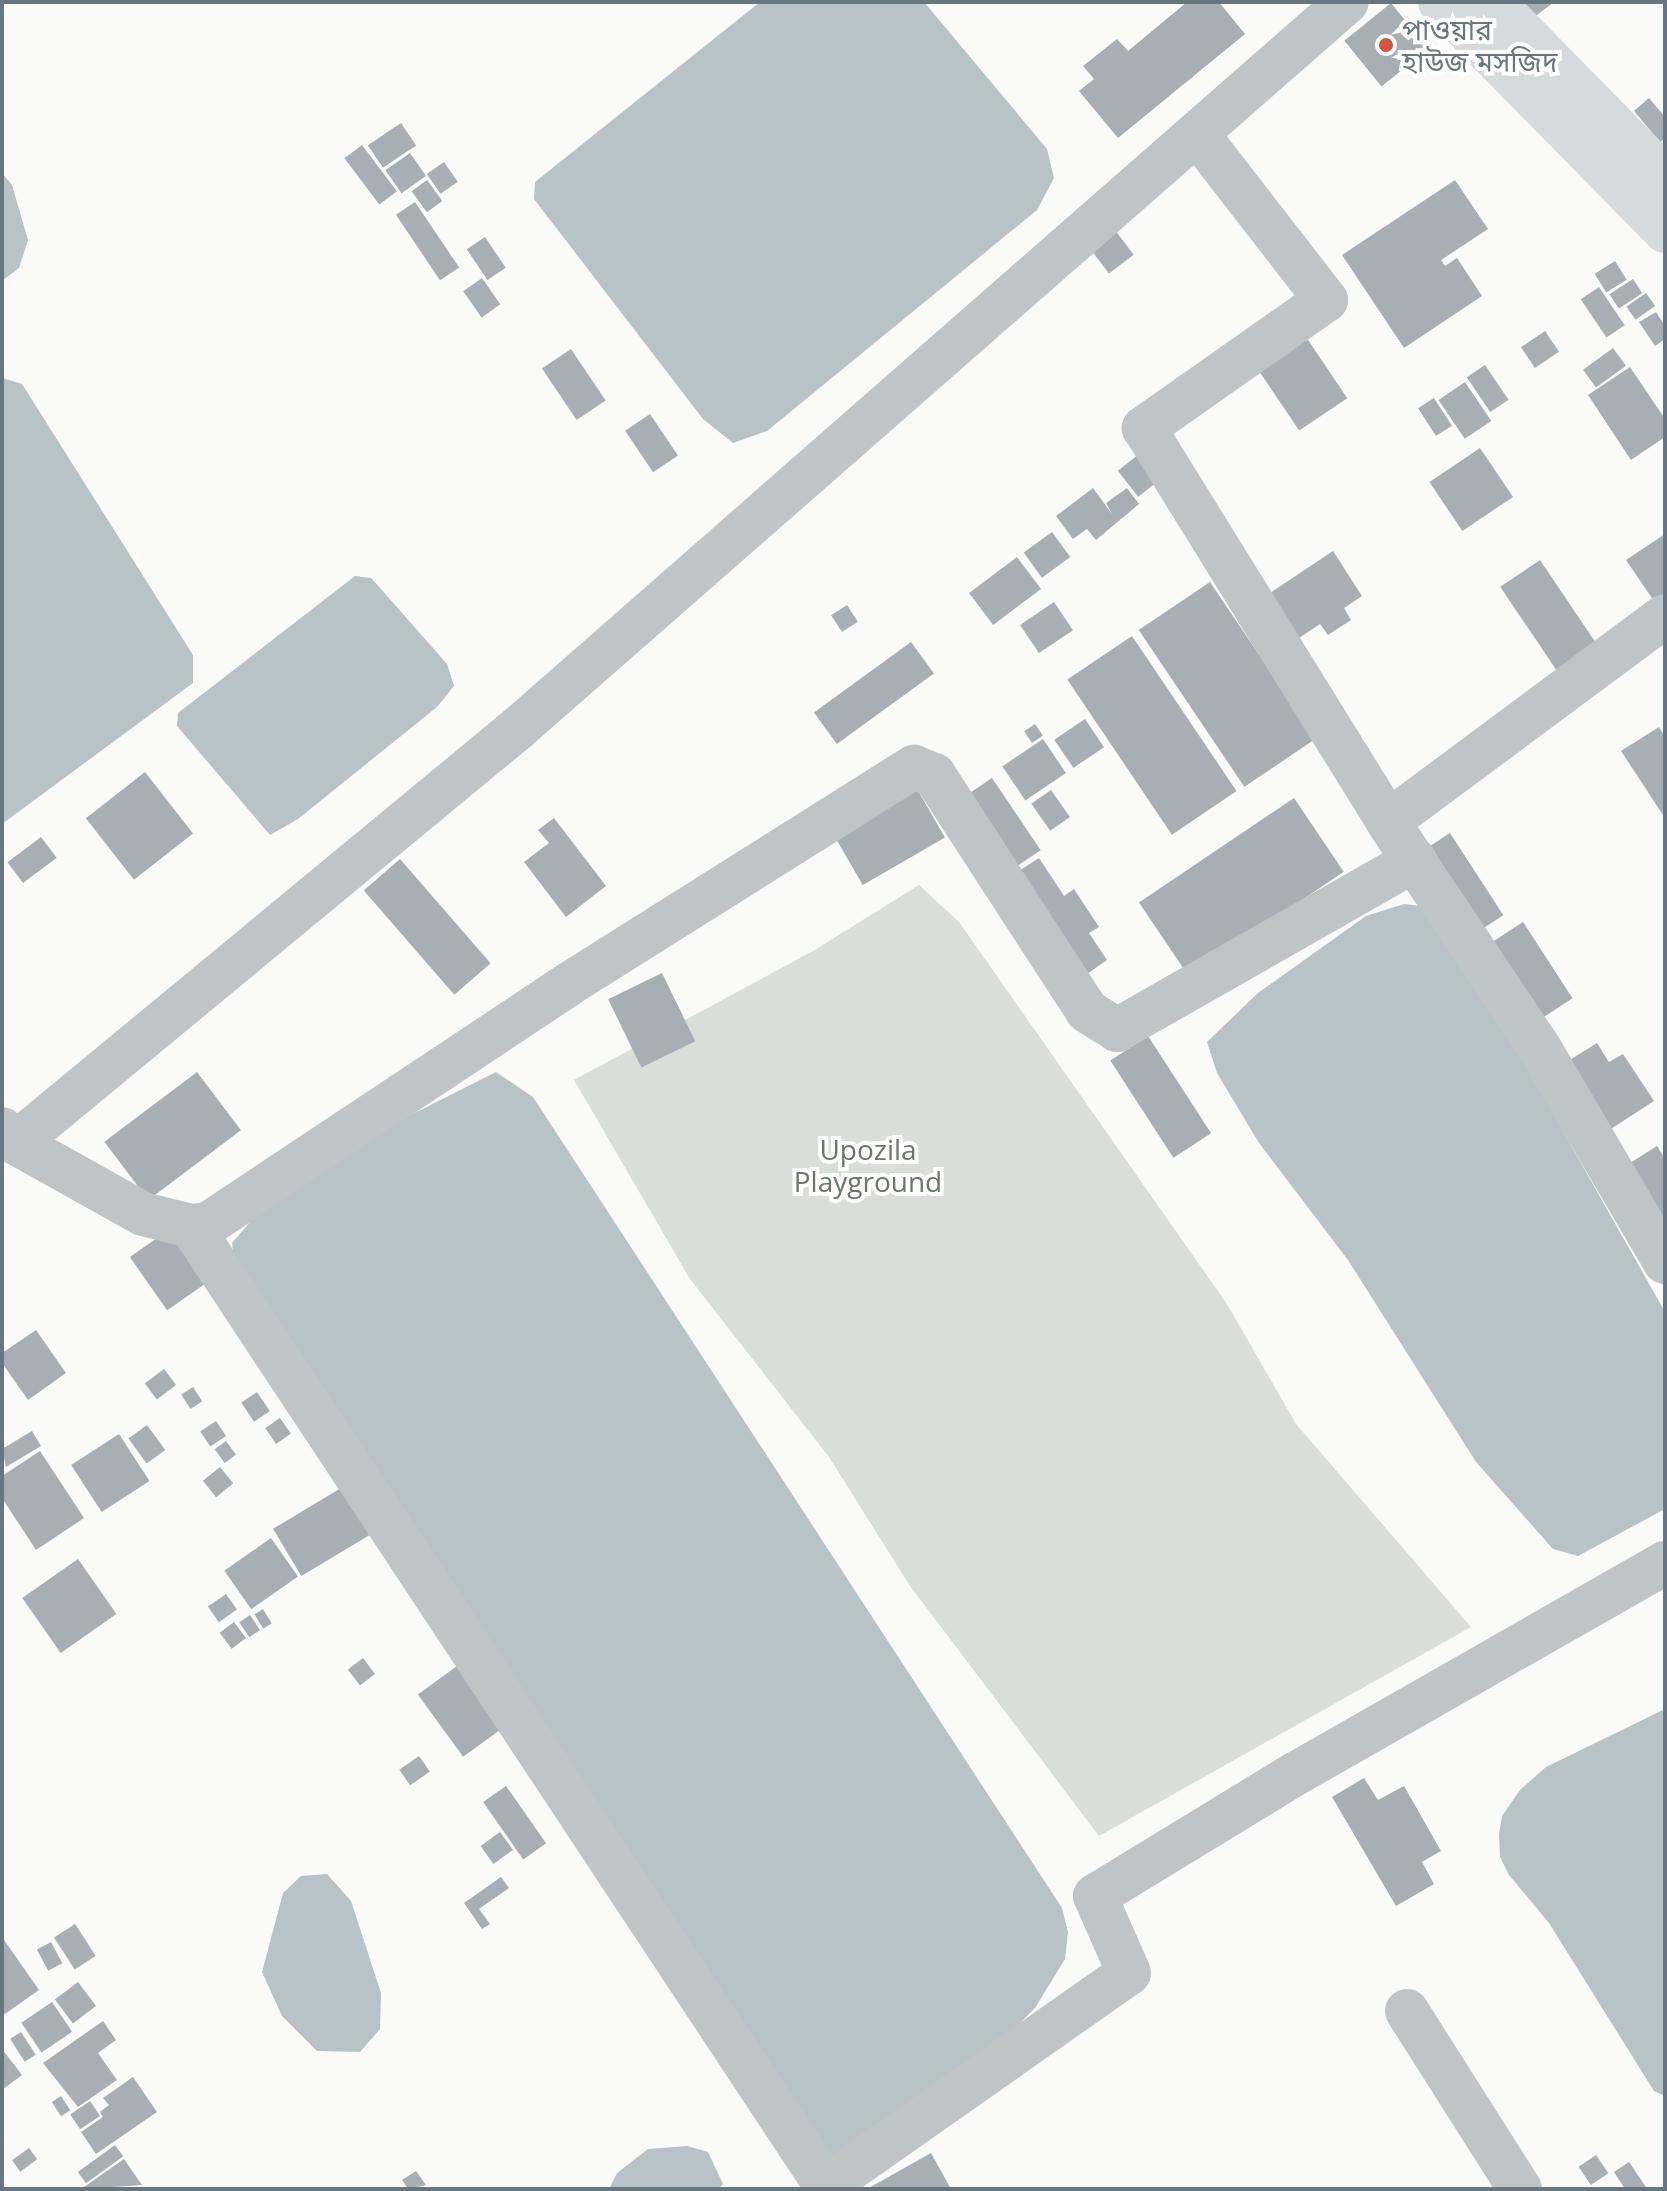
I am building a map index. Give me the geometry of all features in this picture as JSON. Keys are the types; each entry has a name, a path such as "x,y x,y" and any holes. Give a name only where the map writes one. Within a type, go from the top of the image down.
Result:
{"main road":[{"path":"1440,2 1665,231"},
{"path":"1493,2 1665,177"}],"street":[{"path":"1347,2 1198,135 843,439 517,729 9,1136 143,1214 191,1226 208,1224 569,984 914,767 934,775 1087,1011 1117,1030 1138,1022 1415,860"},
{"path":"1198,135 1326,300 1144,428 1388,822 1540,1049 1665,1262"},
{"path":"1388,822 1665,616"},
{"path":"191,1226 827,2188 1129,1973 1095,1896 1295,1774 1665,1563"},
{"path":"1407,2011 1520,2189"}],"green space":[{"name":"Upozila Playground","path":"919,885 959,922 1227,1304 1296,1424 1471,1627 1099,1836 910,1586 829,1457 690,1279 574,1080 813,951"}],"shaded area":[{"path":"760,2 924,2 1047,149 1054,178 1037,210 767,431 733,443 703,419 534,199 535,182"},
{"path":"2,173 12,185 28,240 19,268 2,281"},
{"path":"2,378 22,384 193,655 193,683 2,824"},
{"path":"355,576 371,578 381,589 447,664 454,686 437,707 298,819 270,835 177,726 178,713"},
{"path":"1404,904 1420,906 1498,1016 1665,1312 1665,1509 1578,1556 1553,1549 1476,1462 1348,1260 1259,1143 1217,1073 1207,1042 1258,993 1366,916"},
{"path":"496,1072 533,1097 1062,1908 1068,1932 1065,1959 1035,2008 968,2075 825,2160 236,1274 232,1243 263,1207 381,1130"},
{"path":"1665,1709 1665,2096 1654,2091 1549,1923 1509,1875 1500,1857 1499,1834 1502,1816 1520,1790 1546,1767"},
{"path":"327,1874 351,1901 381,1993 380,2029 360,2052 317,2051 282,2016 262,1972 283,1893 301,1876"},
{"path":"687,2146 708,2152 723,2184 719,2189 609,2189 617,2173 648,2149"}],"building":[{"path":"1187,2 1219,2 1245,34 1118,138 1079,91 1094,79 1083,66 1117,39 1128,51"},
{"path":"1518,2 1554,2 1532,19"},
{"name":"পাওয়ার হাউজ মসজিদ","path":"1391,3 1428,49 1382,87 1344,41"},
{"path":"1649,98 1665,117 1665,138 1660,142 1634,111"},
{"path":"401,123 416,145 383,168 368,145"},
{"path":"362,145 397,191 379,205 344,158"},
{"path":"410,153 426,176 401,193 385,170"},
{"path":"444,162 458,182 441,194 427,174"},
{"path":"427,180 442,201 427,212 412,191"},
{"path":"1455,180 1488,229 1441,260 1445,266 1457,258 1482,296 1404,348 1342,255"},
{"path":"415,202 459,267 440,280 396,215"},
{"path":"1115,230 1134,255 1109,273 1090,249"},
{"path":"485,237 506,268 487,280 467,249"},
{"path":"1615,261 1627,280 1606,292 1595,274"},
{"path":"482,278 500,304 482,317 463,291"},
{"path":"1633,279 1642,293 1619,309 1610,294"},
{"path":"1599,287 1625,325 1606,337 1581,299"},
{"path":"1646,293 1655,306 1636,320 1626,307"},
{"path":"1656,312 1665,326 1665,339 1655,346 1639,322"},
{"path":"1302,331 1347,398 1299,431 1254,363"},
{"path":"1545,331 1559,352 1535,368 1521,347"},
{"path":"1613,348 1626,366 1596,388 1583,370"},
{"path":"571,349 606,400 577,420 542,369"},
{"path":"1485,365 1508,400 1490,412 1467,377"},
{"path":"1630,367 1665,419 1665,437 1631,460 1588,395"},
{"path":"1465,382 1491,421 1465,439 1438,400"},
{"path":"1434,398 1452,426 1436,436 1418,408"},
{"path":"650,414 678,455 653,472 625,431"},
{"path":"1147,448 1167,474 1138,497 1118,471"},
{"path":"1480,448 1513,497 1462,531 1429,482"},
{"path":"1093,488 1112,514 1106,503 1127,488 1139,504 1096,540 1087,529 1073,539 1056,516"},
{"path":"1052,532 1070,557 1042,578 1024,553"},
{"path":"1665,534 1665,598 1656,604 1626,560"},
{"path":"1333,551 1362,596 1344,608 1351,620 1328,635 1320,624 1299,638 1270,593"},
{"path":"1017,557 1041,589 993,625 969,593"},
{"path":"1540,560 1596,643 1556,670 1500,587"},
{"path":"1210,582 1316,739 1244,787 1139,630"},
{"path":"1054,602 1073,630 1039,653 1020,625"},
{"path":"847,605 858,622 842,632 831,615"},
{"path":"1132,636 1237,791 1172,835 1067,680"},
{"path":"911,642 934,674 837,744 814,713"},
{"path":"1085,719 1104,747 1073,768 1054,740"},
{"path":"1035,724 1043,736 1032,743 1024,731"},
{"path":"1659,727 1665,737 1665,818 1621,751"},
{"path":"1043,739 1066,773 1025,800 1002,766"},
{"path":"145,772 193,833 134,880 86,818"},
{"path":"992,778 1041,850 1003,875 955,803"},
{"path":"917,789 945,837 863,885 835,836"},
{"path":"1051,790 1070,817 1050,831 1031,804"},
{"path":"1294,798 1344,872 1189,976 1139,903"},
{"path":"554,818 606,886 566,917 524,862 549,843 538,830"},
{"path":"1450,833 1503,915 1476,933 1422,851"},
{"path":"41,837 57,858 23,883 7,862"},
{"path":"1039,858 1064,896 1074,889 1099,927 1089,933 1107,960 1074,983 1006,879"},
{"path":"400,859 491,963 454,995 364,890"},
{"path":"1523,922 1573,998 1532,1024 1483,948"},
{"path":"662,973 695,1041 641,1068 608,999"},
{"path":"1148,1036 1211,1133 1173,1158 1110,1061"},
{"path":"1597,1043 1609,1062 1623,1054 1654,1101 1606,1132 1562,1065"},
{"path":"197,1072 241,1130 148,1200 104,1142"},
{"path":"1657,1146 1665,1159 1665,1239 1619,1170"},
{"path":"170,1229 207,1282 167,1310 130,1257"},
{"path":"36,1330 66,1373 28,1400 2,1363 2,1353"},
{"path":"164,1369 176,1385 157,1399 145,1383"},
{"path":"193,1387 202,1401 191,1409 181,1395"},
{"path":"257,1392 270,1411 254,1422 241,1403"},
{"path":"280,1418 291,1434 276,1444 265,1428"},
{"path":"216,1421 226,1436 210,1447 200,1432"},
{"path":"147,1425 165,1450 147,1464 128,1439"},
{"path":"32,1431 41,1446 6,1467 2,1449"},
{"path":"119,1434 149,1481 102,1512 71,1465"},
{"path":"226,1441 236,1455 225,1463 215,1449"},
{"path":"40,1451 84,1518 36,1550 2,1498 2,1476"},
{"path":"220,1467 233,1483 216,1497 203,1481"},
{"path":"351,1482 379,1529 301,1576 273,1529"},
{"path":"271,1538 298,1577 251,1609 224,1571"},
{"path":"78,1559 116,1614 61,1653 22,1598"},
{"path":"226,1594 237,1610 219,1622 208,1607"},
{"path":"263,1609 272,1624 263,1629 254,1614"},
{"path":"250,1615 260,1630 249,1637 239,1622"},
{"path":"234,1622 246,1638 232,1649 220,1633"},
{"path":"363,1658 375,1674 360,1685 348,1669"},
{"path":"464,1661 509,1723 463,1757 418,1695"},
{"path":"419,1756 430,1772 410,1785 399,1770"},
{"path":"1364,1778 1378,1800 1404,1786 1441,1851 1422,1862 1434,1884 1396,1906 1332,1797"},
{"path":"506,1786 546,1843 523,1859 483,1802"},
{"path":"500,1832 513,1850 494,1864 481,1846"},
{"path":"501,1877 509,1888 479,1909 490,1924 482,1929 464,1903"},
{"path":"75,1924 96,1956 75,1969 54,1938"},
{"path":"2,1937 39,1990 2,2016"},
{"path":"51,1942 62,1963 48,1971 37,1950"},
{"path":"78,1982 96,2006 73,2023 55,1999"},
{"path":"52,2002 72,2032 41,2053 21,2023"},
{"path":"103,2021 116,2040 98,2053 117,2080 78,2107 43,2063"},
{"path":"21,2032 36,2055 25,2062 10,2039"},
{"path":"2,2049 22,2075 2,2090"},
{"path":"133,2077 157,2112 96,2154 81,2132 103,2117 100,2112 109,2105 103,2098"},
{"path":"61,2096 70,2110 61,2116 52,2102"},
{"path":"90,2101 100,2116 80,2129 70,2114"},
{"path":"115,2145 123,2156 86,2183 78,2172"},
{"path":"29,2148 37,2159 20,2172 12,2160"},
{"path":"931,2153 951,2189 867,2189"},
{"path":"1596,2155 1608,2173 1591,2185 1579,2167"},
{"path":"124,2159 142,2185 85,2189 84,2187"},
{"path":"1629,2162 1646,2187 1643,2189 1625,2189 1614,2172"},
{"path":"416,2171 426,2185 408,2189 402,2180"}],"place":[{"name":"পাওয়ার হাউজ মসজিদ","path":"1386,45"}]}
